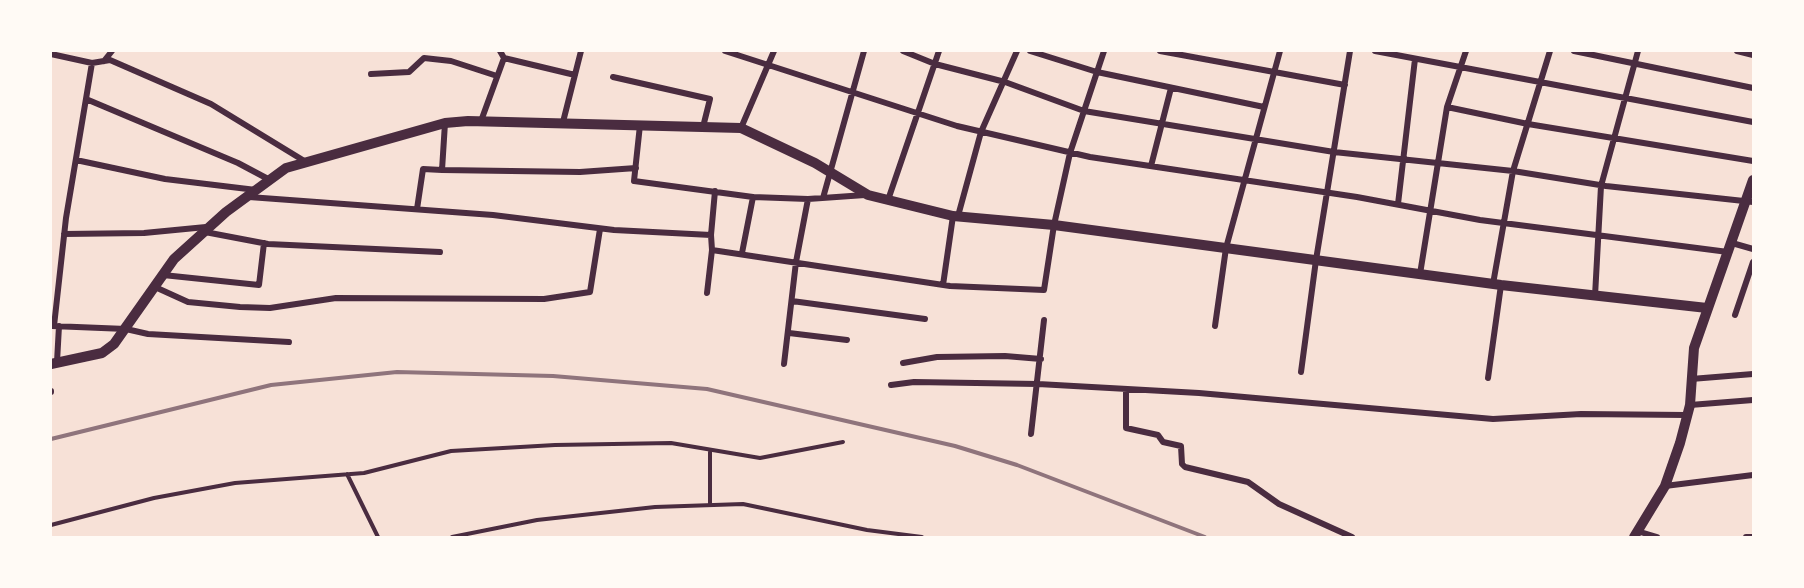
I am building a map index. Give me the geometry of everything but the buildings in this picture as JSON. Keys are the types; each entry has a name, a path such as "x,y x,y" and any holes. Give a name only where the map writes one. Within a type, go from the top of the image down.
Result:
{"street":[{"path":"104,61 112,51"},
{"path":"500,51 504,58 575,75"},
{"path":"563,122 581,51"},
{"path":"725,51 981,132 1070,153 1327,192 1502,223 1598,235 1753,249"},
{"path":"741,128 770,65 774,51"},
{"path":"823,198 828,171 864,51"},
{"path":"903,51 935,64 1005,82 1084,111 1334,152 1513,171 1600,186 1750,202"},
{"path":"888,200 939,51"},
{"path":"943,285 956,216 981,132 1005,82 1016,51"},
{"path":"1030,51 1097,72 1264,107"},
{"path":"712,250 943,285 1044,291 1054,225 1070,153 1104,51"},
{"path":"1160,51 1345,86"},
{"path":"1215,326 1226,248 1280,51"},
{"path":"1301,372 1316,260 1350,51"},
{"path":"1375,51 1753,122"},
{"path":"1420,274 1447,107 1466,51"},
{"path":"1488,378 1502,223 1513,171 1550,51"},
{"path":"1574,51 1753,88"},
{"path":"1594,296 1600,186 1638,51"},
{"path":"1737,51 1753,54"},
{"path":"51,54 61,54 92,63 110,60 211,104 306,162"},
{"path":"371,74 409,72 424,58 451,61 497,76"},
{"path":"481,121 504,58"},
{"path":"1398,204 1415,59"},
{"path":"92,63 64,234 55,326 54,363 102,352 114,344 174,259 207,229 286,168 445,123 481,121 741,128 828,171 868,195 956,216 1054,225 1497,284 1707,308"},
{"path":"613,77 710,99 703,127"},
{"path":"1150,166 1171,88"},
{"path":"86,99 238,163 270,180"},
{"path":"1447,107 1528,124 1753,161"},
{"path":"442,170 445,123"},
{"path":"640,125 634,181 753,196 808,200 868,195"},
{"path":"76,160 165,179 252,193 493,215 600,229 711,235"},
{"path":"417,209 423,169 580,172 636,168"},
{"path":"1657,537 1635,534 1665,486 1688,410 1694,348 1730,248 1750,202 1753,180"},
{"path":"706,293 712,250 715,190"},
{"path":"742,253 753,196"},
{"path":"784,364 796,262 808,200"},
{"path":"64,234 207,229 264,243 440,252"},
{"path":"155,287 188,302 270,308 336,298 543,299 590,292 600,229"},
{"path":"163,275 259,285 264,243"},
{"path":"1735,315 1753,262"},
{"path":"792,301 925,319"},
{"path":"1031,434 1044,320"},
{"path":"55,326 126,329 148,334 289,342"},
{"path":"789,333 847,340"},
{"path":"903,363 937,357 1005,356 1041,359"},
{"path":"1691,379 1753,374"},
{"path":"891,385 914,382 1038,384 1494,418 1688,410 1753,400"},
{"path":"1126,389 1126,428 1158,435 1163,442 1181,446 1182,464 1185,468 1248,482 1279,504 1352,537"},
{"path":"1665,486 1753,475"},
{"path":"1746,537 1753,537"}],"lane":[{"path":"51,525 154,498 235,483 364,472 451,452 555,445 671,443 760,458 843,442"},
{"path":"710,450 710,505"},
{"path":"347,474 378,537"},
{"path":"452,537 537,520 655,507 743,504 867,530 922,537"}],"railway":[{"path":"51,439 271,385 397,372 553,376 707,389 955,446 1017,465 1205,537"}]}
